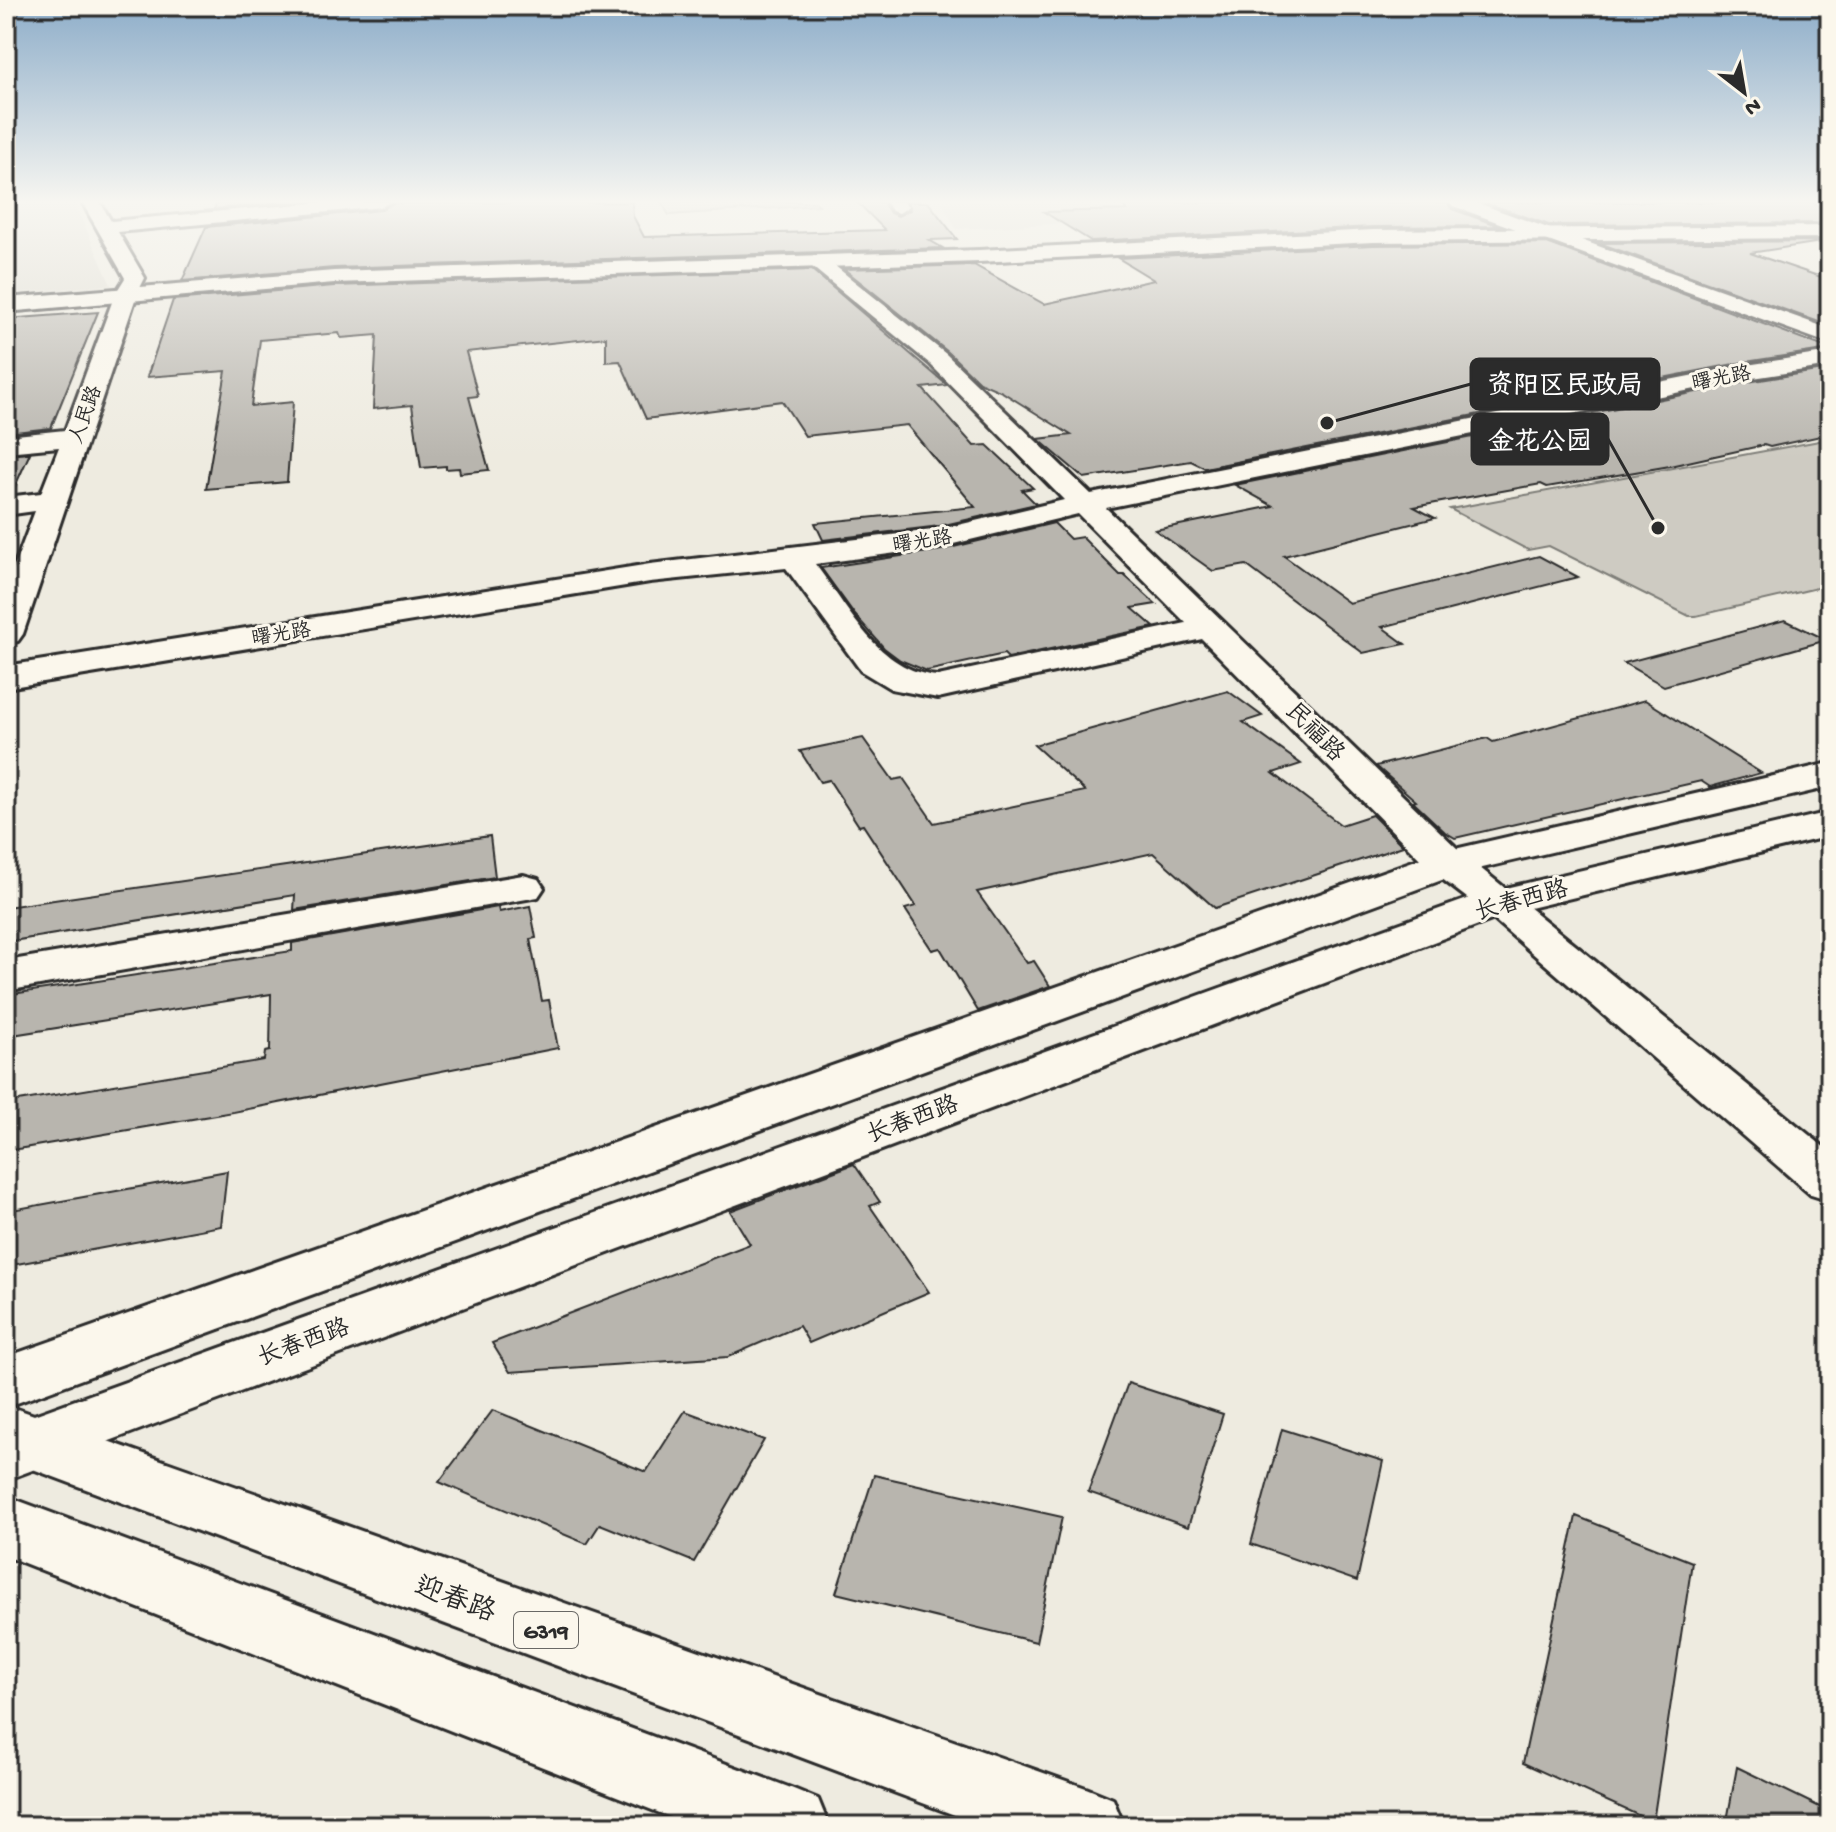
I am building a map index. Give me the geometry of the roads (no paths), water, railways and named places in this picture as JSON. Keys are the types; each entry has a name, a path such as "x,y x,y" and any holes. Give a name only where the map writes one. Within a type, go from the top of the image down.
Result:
{"main road":[{"path":"6,305 145,287"},
{"path":"6,296 155,287"},
{"name":"民福路","path":"850,287 938,359 1088,503 1448,863 1499,902 1830,1181"},
{"path":"1697,287 1830,337"},
{"name":"人民路","path":"6,634 129,289"},
{"name":"曙光路","path":"6,677 650,573 941,538 1088,503 1740,373 1830,359"},
{"path":"6,444 76,437"},
{"path":"6,506 53,500"},
{"path":"794,558 873,664 886,675 916,686 938,687 1212,627"},
{"path":"12,1427 1448,863 1830,775"},
{"name":"长春西路","path":"12,1427 1499,902 1830,824"},
{"path":"6,976 523,888"},
{"name":"迎春路","path":"12,1427 1086,1826"},
{"path":"6,1526 791,1826"}],"place":[{"name":"资阳区民政局","path":"1327,423"},
{"name":"金花公园","path":"1658,528"}]}
